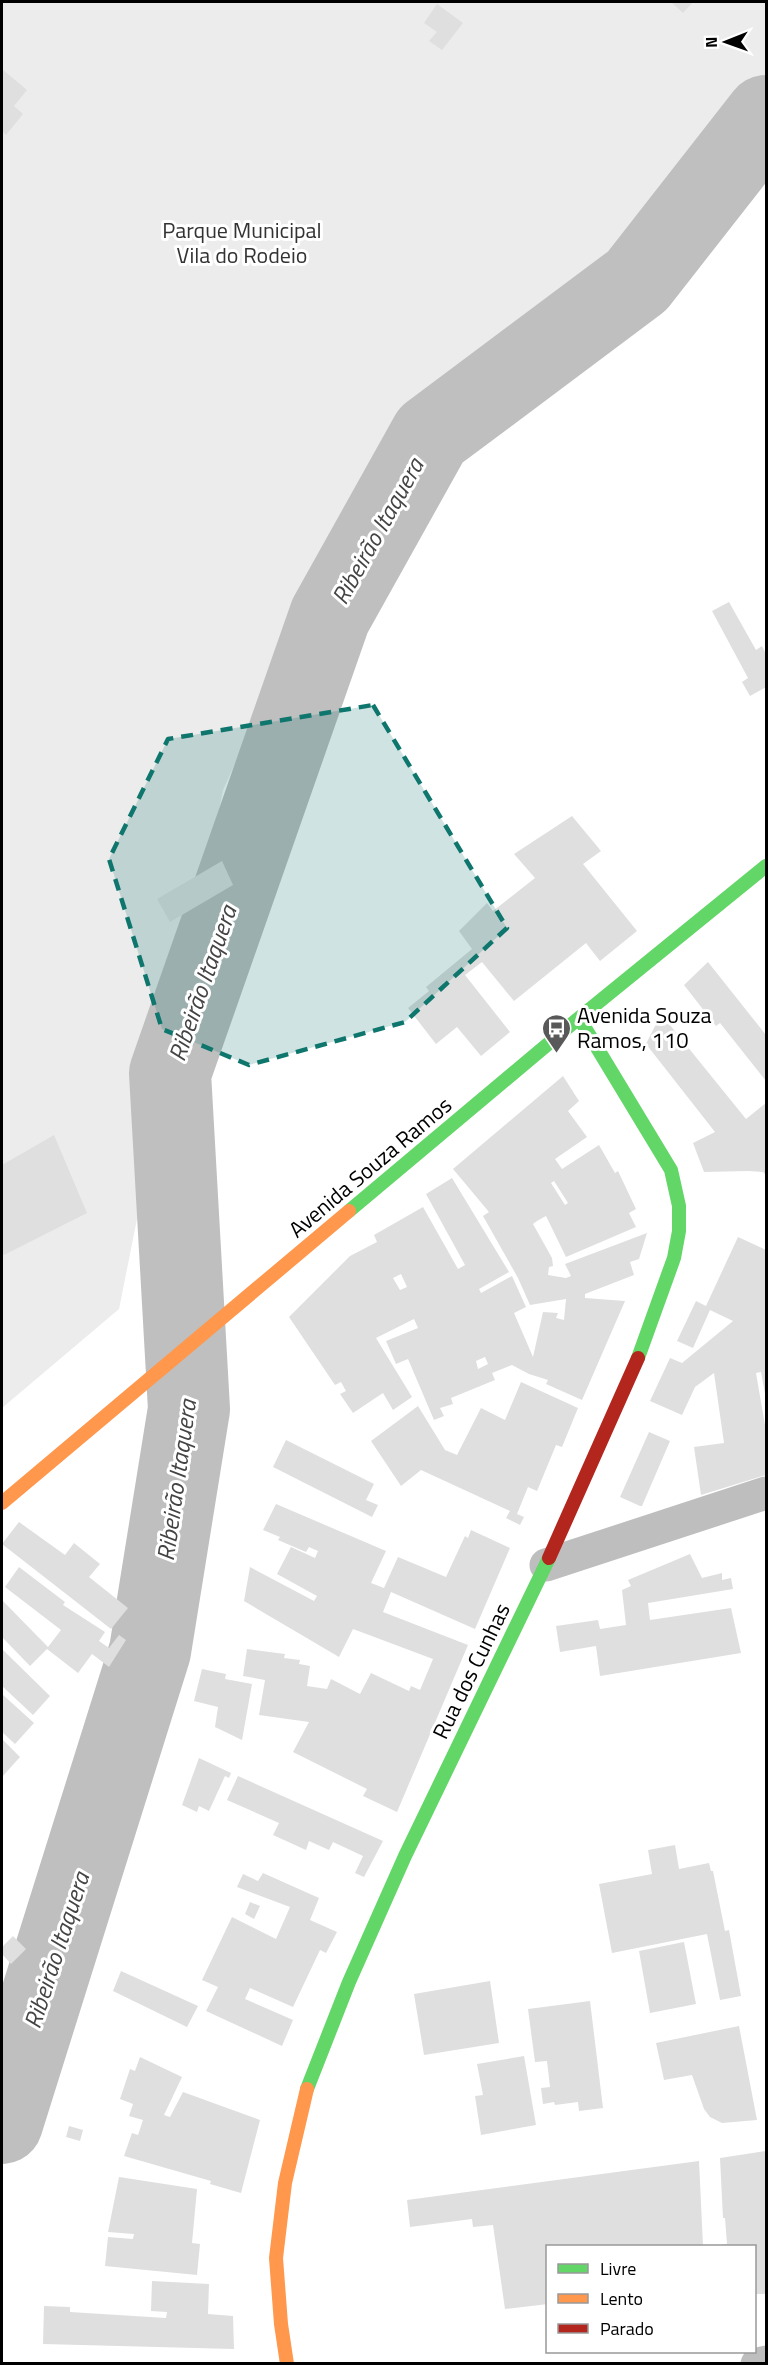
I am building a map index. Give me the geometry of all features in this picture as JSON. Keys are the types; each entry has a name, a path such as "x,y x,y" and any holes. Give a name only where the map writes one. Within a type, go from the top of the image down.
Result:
{"street":[{"name":"Avenida Souza Ramos","path":"2,1503 579,1018 766,866"},
{"name":"Rua dos Cunhas","path":"287,2364 280,2324 276,2258 285,2183 303,2099 349,1982 405,1856 546,1564 633,1372 674,1258 679,1231 679,1206 671,1170 579,1018"},
{"path":"546,1564 766,1492"},
{"path":"757,2364 766,2362"}],"highlighted area":[{"path":"373,705 507,928 405,1022 249,1065 162,1029 109,859 168,739"}],"green space":[{"name":"Parque Municipal Vila do Rodeio","path":"2,2 766,2 766,79 711,178 383,438 223,790 119,1309 2,1408"}],"building":[{"path":"671,2 693,2 683,13"},
{"path":"437,4 463,23 442,50 429,41 437,32 424,23"},
{"path":"2,69 27,90 14,106 23,114 6,135 2,131"},
{"path":"729,602 756,650 762,646 766,654 766,687 750,696 742,682 748,678 712,611"},
{"path":"572,816 601,851 583,864 637,931 600,961 586,943 514,1001 482,962 465,975 510,1032 481,1056 457,1027 436,1044 408,1008 429,991 426,987 472,949 459,931 487,903 493,911 535,878 514,854"},
{"path":"222,861 233,885 170,922 157,899"},
{"path":"708,962 766,1035 766,1081 720,1023 716,1026 684,985"},
{"path":"661,1014 746,1119 766,1103 766,1175 763,1172 748,1171 704,1172 693,1143 715,1132 646,1044"},
{"path":"563,1076 579,1101 568,1111 587,1137 555,1159 562,1169 599,1145 615,1173 618,1171 636,1209 629,1213 636,1227 566,1257 546,1216 533,1224 552,1258 553,1266 549,1267 548,1275 566,1278 571,1276 565,1264 647,1233 639,1259 630,1262 634,1275 585,1294 585,1298 625,1301 582,1400 546,1384 548,1380 512,1365 492,1373 495,1380 451,1398 453,1404 440,1408 444,1416 434,1420 408,1359 396,1364 386,1341 418,1328 414,1319 376,1338 412,1397 393,1410 383,1393 353,1413 340,1394 346,1391 341,1382 335,1385 289,1317 350,1256 377,1242 374,1235 423,1207 458,1269 465,1265 426,1194 452,1178 509,1272 479,1289 481,1293 512,1276 526,1307 514,1313 533,1357 543,1312 558,1313 556,1318 564,1320 566,1299 530,1305 518,1278 483,1216 489,1212 453,1169","holes":["554,1181 568,1203 565,1205 551,1183","401,1274 407,1287 400,1290 393,1278","485,1357 488,1364 478,1369 476,1361"]},
{"path":"54,1135 87,1213 4,1255 2,1252 2,1165"},
{"path":"738,1237 766,1250 766,1399 761,1372 756,1373 766,1431 766,1475 701,1495 694,1447 724,1443 714,1373 695,1387 682,1415 650,1401 670,1358 682,1363 733,1321 710,1310 693,1348 677,1341 696,1301 706,1306"},
{"path":"521,1382 578,1408 562,1447 556,1445 537,1491 528,1487 517,1514 524,1517 520,1525 506,1518 510,1511 421,1470 401,1486 371,1441 418,1406 445,1450 457,1455 481,1408 505,1420"},
{"path":"649,1432 670,1441 642,1506 640,1506 620,1497"},
{"path":"286,1440 374,1484 366,1500 378,1505 372,1517 273,1467"},
{"path":"276,1504 386,1551 371,1583 384,1588 398,1557 446,1577 465,1536 468,1538 471,1530 510,1548 475,1629 391,1592 383,1612 468,1645 397,1812 363,1796 367,1789 293,1752 309,1722 259,1715 265,1680 243,1676 247,1649 285,1654 284,1658 300,1660 299,1664 310,1666 307,1686 327,1689 331,1679 360,1694 371,1673 409,1691 411,1686 420,1690 433,1659 353,1629 339,1657 244,1601 250,1567 314,1601 317,1596 277,1574 291,1547 315,1558 318,1551 309,1547 306,1552 278,1540 280,1537 263,1530"},
{"path":"19,1522 65,1555 74,1543 100,1564 89,1577 128,1608 111,1629 2,1544"},
{"path":"690,1554 702,1578 722,1573 722,1580 731,1578 733,1589 648,1603 650,1620 731,1608 741,1653 600,1676 596,1646 560,1652 556,1626 598,1620 600,1629 626,1625 622,1590 631,1586 628,1580"},
{"path":"19,1567 65,1602 63,1605 105,1632 99,1641 109,1648 119,1635 126,1640 109,1667 92,1654 78,1673 47,1649 30,1666 2,1637 2,1600 48,1647 61,1630 5,1587"},
{"path":"2,1649 50,1696 33,1715 2,1686"},
{"path":"202,1669 226,1674 225,1679 252,1684 242,1740 215,1727 218,1707 194,1701"},
{"path":"2,1694 34,1723 15,1744 2,1732"},
{"path":"2,1739 20,1757 2,1777"},
{"path":"199,1758 231,1773 229,1778 225,1776 209,1811 199,1806 197,1812 182,1805"},
{"path":"238,1776 383,1841 364,1877 355,1873 363,1856 333,1842 329,1850 309,1841 306,1850 273,1835 279,1823 227,1800"},
{"path":"675,1845 679,1869 709,1863 713,1871 725,1931 729,1930 741,1996 720,2000 707,1934 612,1953 599,1884 652,1874 648,1850"},
{"path":"263,1873 319,1898 310,1920 337,1932 326,1953 320,1950 293,2007 250,1988 245,1999 293,2020 282,2046 206,2011 218,1987 202,1980 232,1917 276,1939 290,1907 237,1887 243,1874 258,1881"},
{"path":"250,1902 260,1906 254,1919 245,1914"},
{"path":"13,1936 26,1949 11,1964 2,1954 2,1947"},
{"path":"684,1942 696,2004 650,2013 639,1951"},
{"path":"121,1971 198,2006 187,2027 113,1991"},
{"path":"490,1981 499,2043 424,2055 414,1994"},
{"path":"590,2001 603,2108 579,2111 578,2102 543,2104 541,2088 550,2087 547,2061 535,2062 528,2009"},
{"path":"739,2026 757,2120 722,2123 710,2117 704,2109 692,2075 664,2080 656,2043"},
{"path":"524,2056 536,2125 481,2135 475,2096 483,2095 477,2064"},
{"path":"140,2057 182,2077 164,2115 170,2117 183,2092 260,2120 241,2193 210,2184 211,2181 124,2156 132,2133 138,2135 143,2120 129,2116 133,2104 120,2099 130,2069 135,2071"},
{"path":"69,2126 83,2130 80,2141 66,2137"},
{"path":"766,2151 766,2294 756,2294 756,2245 719,2245 727,2244 725,2218 723,2218 720,2158"},
{"path":"699,2161 703,2245 546,2245 546,2304 505,2309 493,2225 473,2227 472,2219 410,2227 407,2200"},
{"path":"119,2177 197,2189 192,2243 200,2244 197,2275 105,2266 108,2237 133,2239 134,2234 108,2232"},
{"path":"152,2281 209,2284 208,2314 233,2316 234,2349 43,2344 44,2306 70,2307 70,2312 166,2318 167,2312 151,2311"}],"waterway":[{"name":"Ribeirão Itaquera","path":"2,2123 150,1651 189,1409 170,1073 330,616 431,435 637,281 766,116"}],"traffic: fast":[{"path":"349,1211 579,1018 766,866"},
{"path":"579,1018 671,1170 679,1206 679,1231 674,1258 638,1358"},
{"path":"307,2089 349,1982 405,1856 549,1558"}],"traffic: slow":[{"path":"2,1503 349,1211"},
{"path":"287,2364 281,2324 276,2258 285,2183 307,2089"}],"traffic: jam":[{"path":"549,1558 638,1358"}],"place":[{"name":"Avenida Souza Ramos, 110","path":"556,1054"}]}
